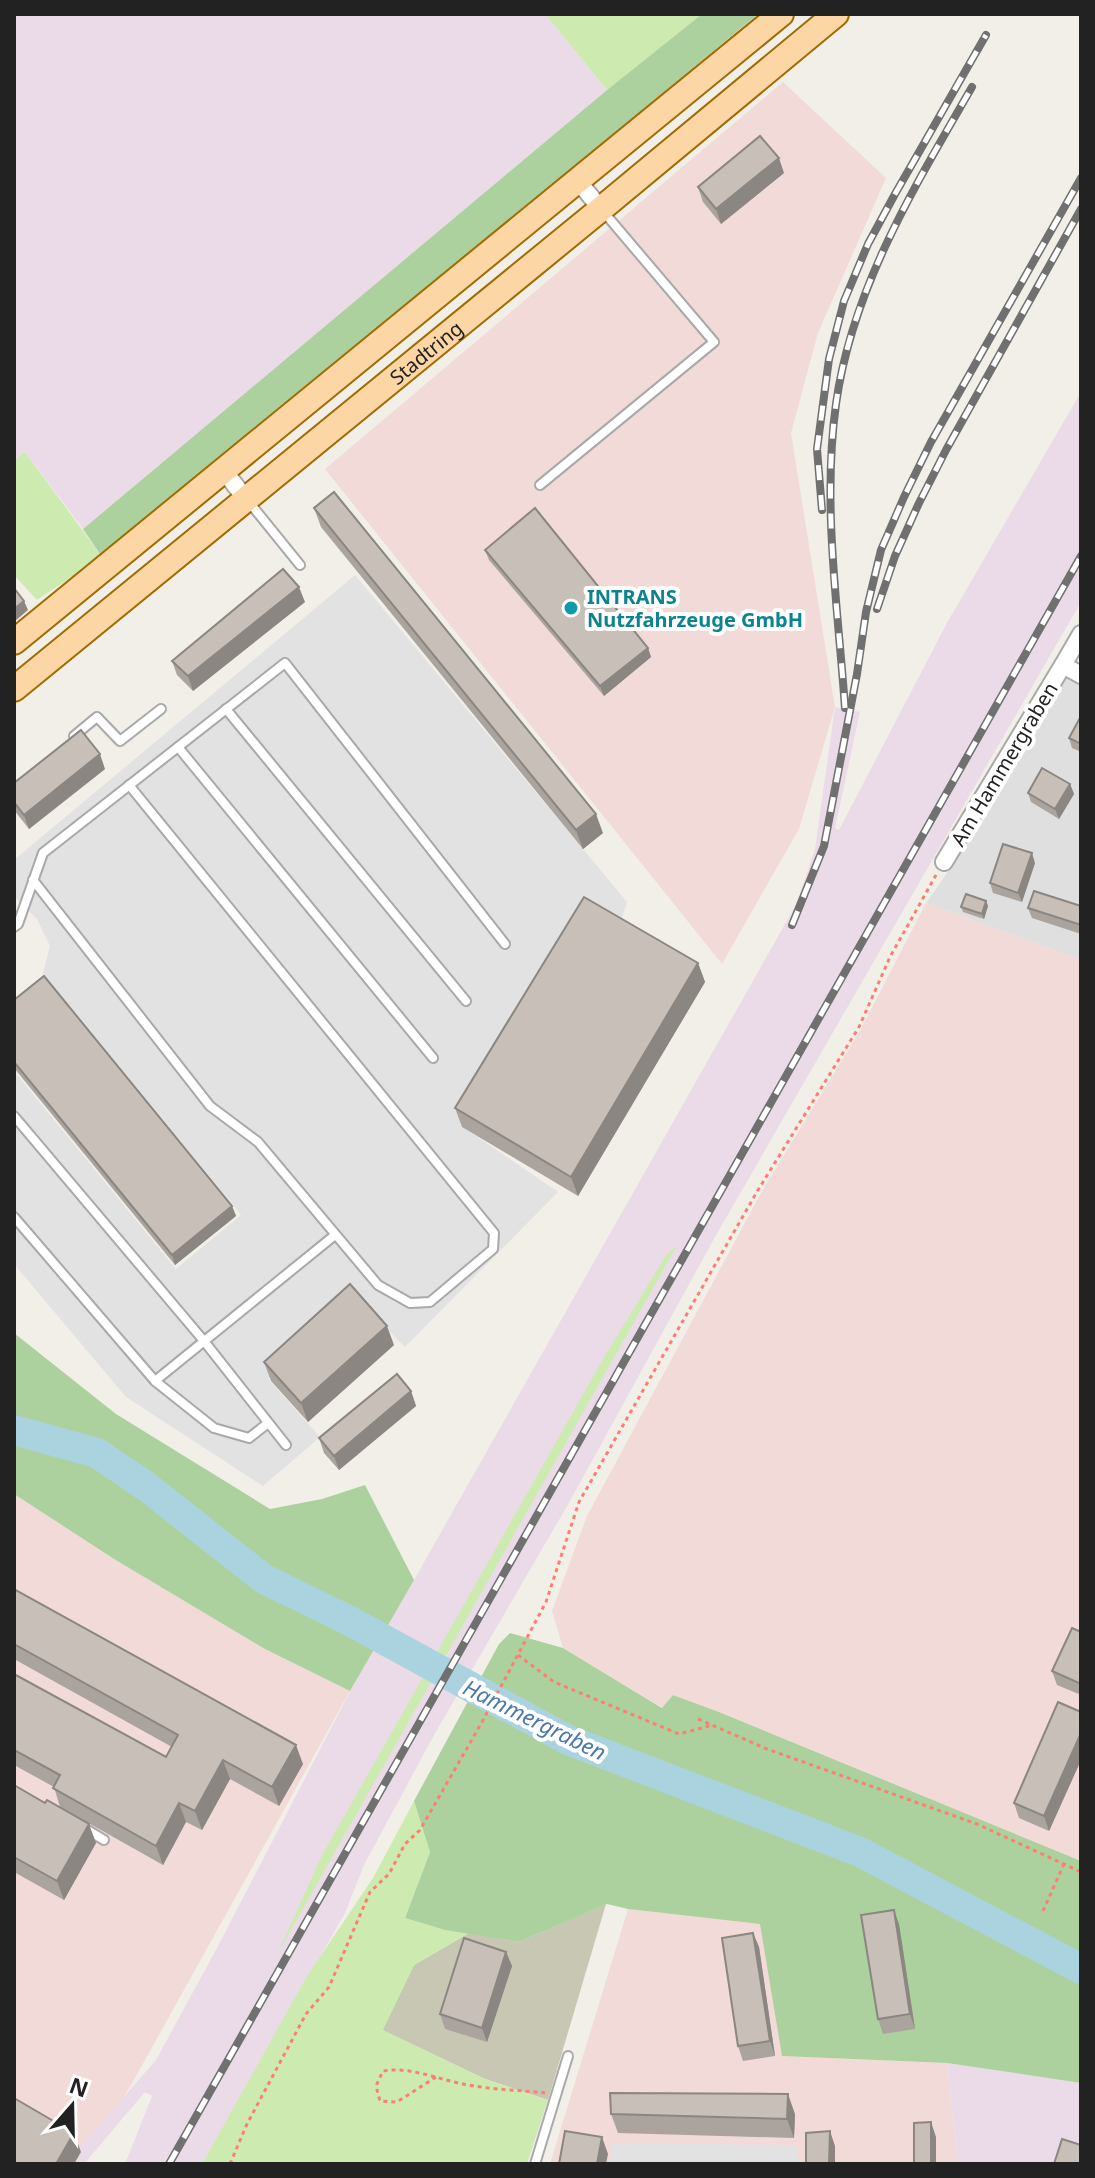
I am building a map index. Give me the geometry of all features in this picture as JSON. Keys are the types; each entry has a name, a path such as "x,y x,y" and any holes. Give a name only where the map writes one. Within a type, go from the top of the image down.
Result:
{"main road":[{"name":"Stadtring","path":"14,642 781,14"},
{"name":"Stadtring","path":"14,689 836,14"}],"street":[{"path":"578,181 601,209"},
{"path":"224,471 246,499"},
{"name":"Am Hammergraben","path":"944,862 1081,634"},
{"name":"Am Hammergraben","path":"1063,665 1081,675"}],"lane":[{"path":"540,485 714,342 601,209"},
{"path":"246,499 300,565"},
{"path":"14,927 18,924 43,853 285,663 505,944"},
{"path":"62,746 97,717 120,741 161,709"},
{"path":"226,709 466,1001"},
{"path":"178,747 433,1058"},
{"path":"33,880 210,1106 258,1142 378,1285 410,1303 430,1302 493,1249 494,1233 129,785"},
{"path":"14,1116 204,1341 286,1445"},
{"path":"14,1217 155,1381 214,1428 249,1438 268,1423"},
{"path":"155,1381 335,1235"},
{"path":"78,1825 104,1840"},
{"path":"535,2164 568,2056"}],"path":[{"path":"230,2164 247,2124 306,2014 329,1987 370,1892 389,1874 405,1844 420,1830 546,1602 579,1502 758,1190 859,1027 890,957 944,862"},
{"path":"518,1655 554,1682 679,1734 713,1725"},
{"path":"698,1719 767,1749 977,1824 1081,1872"},
{"path":"1043,1911 1064,1864"},
{"path":"436,2077 397,2102 380,2101 376,2086 383,2071 398,2069 436,2077 469,2085 557,2094"}],"shaded area":[{"path":"14,14 545,14 607,90 83,529 25,452 14,460"},
{"name":"INTRANS Nutzfahrzeuge GmbH","path":"783,82 886,178 818,333 791,433 835,707 799,829 722,964 325,469"},
{"path":"1081,392 1081,602 715,1237 570,1501 434,1735 364,1865 345,1913 202,2164 125,2164 152,2096 145,2092 84,2164 73,2155 156,2060 370,1653 797,903 815,849 835,707 860,712 835,828 839,830 948,621"},
{"path":"355,575 627,902 619,927 590,910 460,1125 558,1192 405,1347 357,1299 268,1379 320,1437 263,1486 126,1397 14,1264 14,1071 176,1269 241,1215 43,973 50,946 37,919 14,896 14,860"},
{"path":"1067,676 1081,683 1081,960 926,903 984,820"},
{"path":"926,903 1081,960 1081,1861 673,1695 663,1708 563,1648 552,1611 587,1516 761,1193 861,1029"},
{"path":"14,1494 114,1559 265,1649 350,1691 130,2087 80,2164 14,2164"},
{"path":"606,1904 548,2100 485,2079 382,2030 414,1965 469,1933 519,1942"},
{"path":"628,1909 761,1924 783,2056 947,2063 958,2164 550,2164"},
{"path":"947,2063 1081,2083 1081,2164 958,2164"},
{"path":"613,2143 798,2145 798,2164 610,2164"}],"green space":[{"path":"545,14 702,14 607,90"},
{"path":"702,14 758,14 102,557 83,529"},
{"path":"25,452 102,557 37,600 14,575 14,460"},
{"path":"677,1246 277,1955 321,1857 603,1359 666,1255"},
{"path":"14,1333 116,1414 270,1509 322,1499 365,1485 414,1580 350,1691 265,1649 114,1559 14,1494"},
{"path":"510,1633 563,1648 662,1708 673,1695 1081,1861 1081,2083 947,2063 782,2056 760,1924 607,1904 519,1942 445,1930 405,1918 430,1852 414,1801 499,1644"},
{"path":"414,1801 430,1852 405,1918 445,1930 469,1933 414,1965 383,2030 485,2079 548,2100 527,2164 202,2164 307,1976 373,1878"}],"building":[{"path":"760,136 779,158 716,209 698,187"},
{"path":"334,492 596,814 576,830 314,508"},
{"name":"INTRANS Nutzfahrzeuge GmbH","path":"535,508 648,648 600,686 485,550"},
{"path":"283,569 299,587 188,676 172,661"},
{"path":"14,588 24,601 14,609"},
{"path":"1081,716 1081,744 1069,738"},
{"path":"81,730 100,754 24,815 14,802 14,783"},
{"path":"1042,768 1070,784 1055,809 1028,793"},
{"path":"1003,844 1032,853 1018,893 990,883"},
{"path":"1034,891 1081,906 1081,925 1028,908"},
{"path":"966,894 986,901 982,914 961,907"},
{"path":"584,897 698,963 571,1177 455,1108"},
{"path":"44,976 232,1206 172,1255 14,1062 14,1000"},
{"path":"350,1284 387,1326 301,1403 264,1362"},
{"path":"397,1374 411,1391 334,1456 319,1438"},
{"path":"14,1589 296,1745 272,1787 223,1760 195,1811 179,1803 156,1846 53,1788 60,1775 14,1750 14,1674 166,1757 178,1735 14,1644"},
{"path":"1072,1628 1081,1632 1081,1684 1052,1671"},
{"path":"1058,1702 1081,1712 1081,1733 1044,1816 1014,1803"},
{"path":"14,1785 89,1824 57,1881 14,1857"},
{"path":"894,1910 910,2014 878,2019 861,1915"},
{"path":"753,1933 770,2041 738,2046 722,1938"},
{"path":"464,1938 506,1952 482,2028 440,2014"},
{"path":"610,2093 788,2094 787,2119 611,2114"},
{"path":"14,2098 74,2133 56,2164 14,2164"},
{"path":"931,2122 931,2164 914,2164 914,2123"},
{"path":"565,2131 602,2137 597,2164 559,2164"},
{"path":"830,2131 829,2164 806,2164 806,2133"},
{"path":"1062,2139 1081,2145 1081,2164 1054,2164"}],"waterway":[{"name":"Hammergraben","path":"14,1430 97,1453 147,1487 264,1579 348,1620 568,1740 860,1852 1081,1969"}],"railway":[{"path":"822,510 817,449 829,359 844,301 868,244 986,35"},
{"path":"845,708 831,518 832,442 844,361 856,319 889,239 972,87"},
{"path":"792,925 824,846 866,612 881,550 931,442 1081,178"},
{"path":"877,609 895,556 946,450 1081,209"},
{"path":"169,2164 1081,556"}],"place":[{"name":"INTRANS Nutzfahrzeuge GmbH","path":"571,608"}]}
